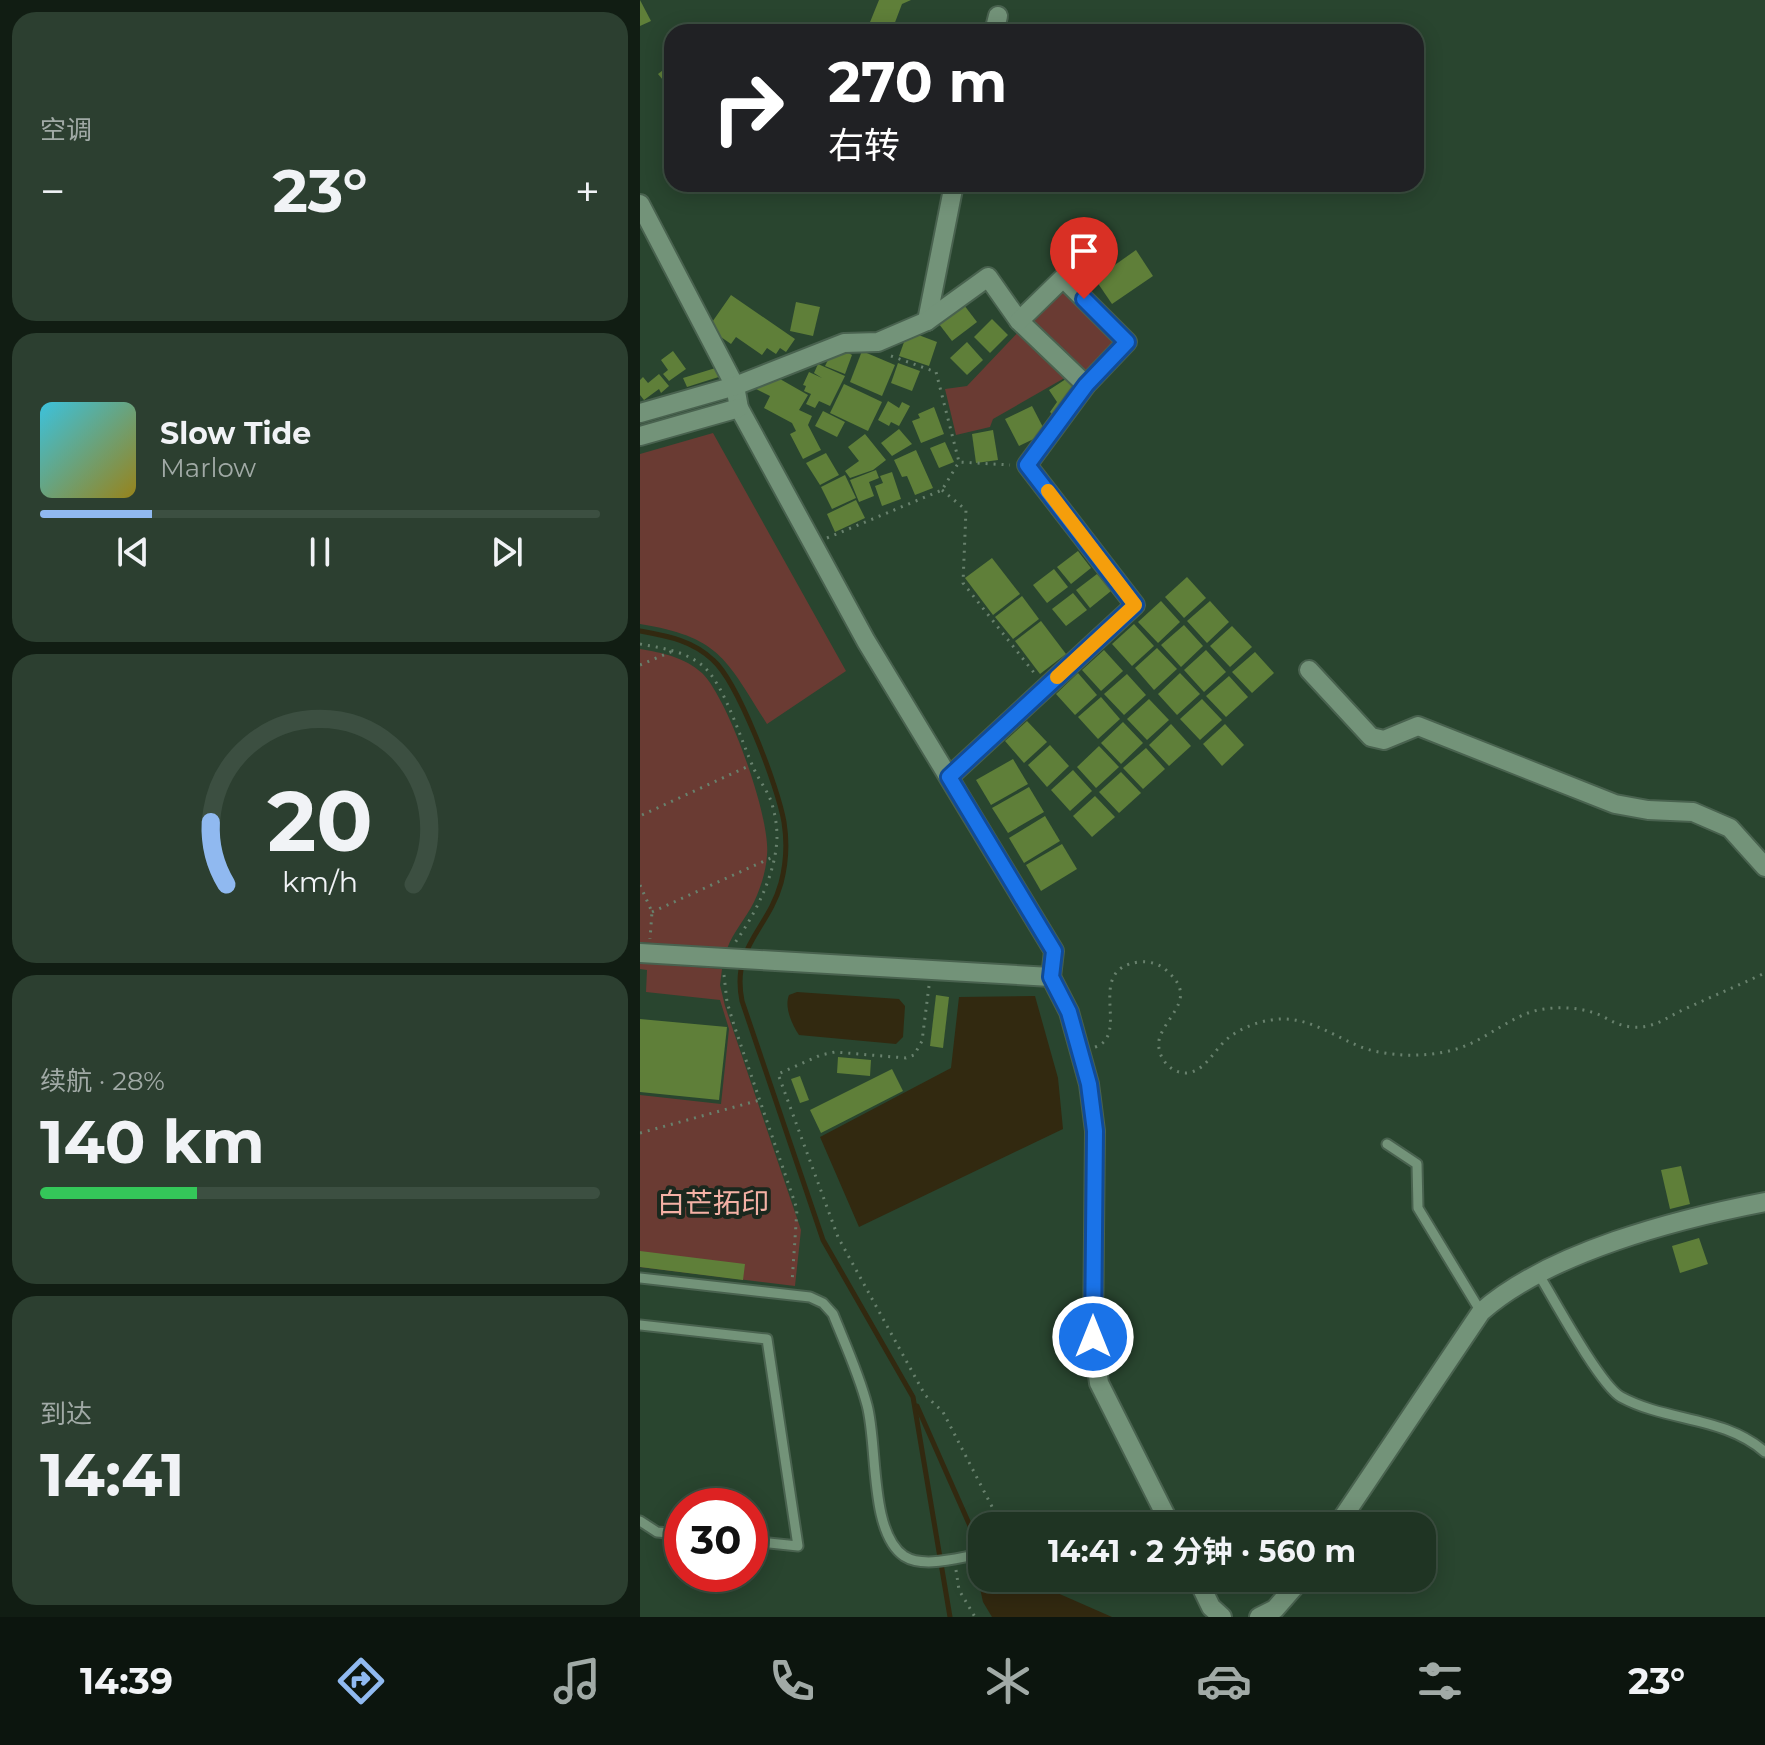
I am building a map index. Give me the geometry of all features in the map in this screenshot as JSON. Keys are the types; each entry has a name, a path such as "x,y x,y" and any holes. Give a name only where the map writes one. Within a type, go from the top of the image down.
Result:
{"street":[{"path":"927,321 952,192"},
{"path":"640,204 735,386 739,408 866,641 1054,951 1051,977 1069,1012 1077,1039 1089,1084 1095,1131 1093,1337 1099,1383 1164,1512"},
{"path":"640,413 735,386 844,343 878,342 927,321 988,277 1019,321 1086,385"},
{"path":"949,777 1135,605 1027,465 1086,385 1127,342 1063,278 1019,321"},
{"path":"640,436 739,408"},
{"path":"1309,670 1371,737 1384,740 1418,726 1615,804 1648,810 1693,812 1730,828 1765,867"},
{"path":"645,953 1051,977"},
{"path":"1346,1512 1481,1312 1503,1293 1538,1273 1599,1248 1698,1215 1765,1202"},
{"path":"1204,1592 1211,1607 1222,1617"},
{"path":"1259,1617 1275,1609 1290,1592"}],"lane":[{"path":"1387,1144 1417,1164 1418,1208 1481,1312"},
{"path":"1538,1273 1593,1363 1618,1395 1648,1409 1700,1420 1749,1438 1765,1452"},
{"path":"640,1278 810,1297 823,1303 833,1314 868,1407 874,1441 878,1502 897,1550 917,1562 968,1556"},
{"path":"640,1325 767,1339 798,1546 768,1543"},
{"path":"640,1521 657,1532 664,1533"}],"path":[{"path":"813,544 942,490 959,462 936,372 893,357 878,342"},
{"path":"959,462 1027,465"},
{"path":"942,490 966,510 963,583 1046,687"},
{"path":"640,644 674,650 704,666 717,683 752,765 770,798 775,816 777,840 759,903 726,959 727,1002 797,1209 792,1295"},
{"path":"640,665 674,650"},
{"path":"641,814 752,765"},
{"path":"652,912 773,857"},
{"path":"640,885 652,912 645,953"},
{"path":"1077,1039 1084,1046 1094,1047 1109,1037 1108,996 1115,976 1131,964 1152,962 1170,973 1179,991 1177,1012 1161,1033 1160,1055 1166,1064 1186,1073 1206,1064 1228,1038 1249,1026 1272,1019 1296,1019 1319,1026 1365,1049 1419,1056 1471,1044 1517,1017 1541,1010 1579,1009 1621,1025 1651,1026 1765,973"},
{"path":"930,970 922,1041 914,1055 906,1058 835,1052 778,1074 838,1237 925,1395 943,1412 995,1512"},
{"path":"640,1133 760,1100"},
{"path":"954,1558 959,1590 975,1617"}],"green space":[{"path":"1062,291 1114,341 1085,371 1032,321"},
{"path":"1021,329 1068,376 993,419 990,427 956,435 945,389 967,386"},
{"path":"713,433 846,671 767,724 718,654 688,636 640,624 640,454"},
{"path":"640,649 681,659 702,673 724,707 755,788 766,838 766,867 754,902 727,949 640,942"},
{"name":"白芒拓印","path":"640,963 722,969 720,985 725,1006 801,1230 795,1286 640,1267 640,1095 721,1104 729,1029 720,1000 646,992 647,970 640,969"}],"shaded area":[{"path":"797,992 899,999 905,1006 903,1037 896,1044 799,1035 787,1005 789,995"},
{"path":"1035,996 1058,1078 1063,1129 859,1227 820,1137 951,1068 959,997"},
{"path":"981,1592 1055,1592 1112,1617 992,1617"}],"building":[{"path":"640,0 651,21 640,26"},
{"path":"879,0 911,0 902,4 894,24 869,24"},
{"path":"1136,250 1153,276 1112,304 1095,279"},
{"path":"731,295 795,339 786,352 780,348 776,354 767,348 762,355 736,337 731,344 708,328"},
{"path":"796,302 820,307 813,336 790,331"},
{"path":"964,305 977,322 952,341 939,324"},
{"path":"992,319 1008,335 990,353 974,337"},
{"path":"908,331 937,342 929,366 899,356"},
{"path":"967,342 983,360 967,375 950,358"},
{"path":"673,351 686,369 669,381 663,374 668,370 661,360"},
{"path":"862,351 895,365 882,396 850,382"},
{"path":"847,352 852,355 845,374 825,366 828,360"},
{"path":"898,363 920,371 912,391 891,383"},
{"path":"818,364 845,376 830,406 819,401 815,408 806,404 811,394 804,391 806,386 803,385 809,372 822,378 814,373"},
{"path":"722,366 725,375 687,387 683,378"},
{"path":"659,374 669,386 644,400 640,395 640,380 643,377 648,383"},
{"path":"1069,377 1079,388 1055,417 1050,412 1057,402 1049,390"},
{"path":"780,379 808,395 799,410 812,416 808,425 821,450 803,459 790,434 796,431 792,423 764,408 770,396 750,386"},
{"path":"844,384 882,402 868,431 830,413"},
{"path":"888,401 899,408 902,402 910,406 899,426 891,422 889,426 878,420"},
{"path":"1032,406 1046,433 1019,446 1005,419"},
{"path":"934,407 944,434 921,443 912,421 920,418 918,414"},
{"path":"823,411 845,422 837,437 815,426"},
{"path":"899,429 912,444 892,456 881,443"},
{"path":"993,430 998,460 976,463 972,434"},
{"path":"865,434 886,460 873,470 850,478 845,471 859,461 848,447"},
{"path":"945,442 954,462 939,468 930,448"},
{"path":"916,450 933,488 915,495 907,476 902,477 894,460"},
{"path":"826,453 839,475 820,485 806,463"},
{"path":"876,470 879,478 869,482 874,496 859,502 850,480"},
{"path":"892,472 901,499 882,506 875,486 883,483 880,476"},
{"path":"845,475 856,498 832,509 821,487"},
{"path":"856,500 865,518 835,532 827,514"},
{"path":"1078,551 1091,568 1071,584 1057,567"},
{"path":"992,558 1020,594 993,615 965,578"},
{"path":"1054,569 1068,587 1047,603 1033,585"},
{"path":"1097,574 1111,591 1090,608 1076,590"},
{"path":"1187,577 1206,598 1184,618 1165,597"},
{"path":"1073,593 1087,610 1066,626 1052,609"},
{"path":"1022,596 1039,619 1013,639 995,617"},
{"path":"1161,601 1180,622 1158,643 1138,622"},
{"path":"1210,601 1229,622 1207,643 1187,621"},
{"path":"1041,621 1066,654 1040,674 1015,641"},
{"path":"1134,624 1154,646 1132,666 1112,644"},
{"path":"1184,625 1203,646 1181,667 1161,645"},
{"path":"1232,626 1252,647 1230,667 1210,646"},
{"path":"1157,648 1177,669 1154,690 1135,668"},
{"path":"1104,650 1123,671 1101,691 1082,670"},
{"path":"1206,650 1226,672 1204,692 1184,670"},
{"path":"1255,652 1274,673 1252,693 1232,672"},
{"path":"1078,673 1097,695 1075,715 1056,694"},
{"path":"1180,673 1200,694 1177,715 1158,694"},
{"path":"1127,674 1146,695 1124,715 1104,694"},
{"path":"1229,676 1248,697 1226,717 1206,696"},
{"path":"1101,697 1120,719 1098,739 1078,717"},
{"path":"1149,699 1169,720 1147,740 1127,719"},
{"path":"1202,699 1222,720 1200,740 1180,719"},
{"path":"1027,721 1047,742 1024,763 1005,741"},
{"path":"1123,722 1143,743 1121,764 1101,743"},
{"path":"1171,724 1191,746 1169,766 1149,745"},
{"path":"1225,724 1244,745 1222,766 1203,744"},
{"path":"1050,745 1069,766 1047,787 1028,765"},
{"path":"1099,746 1119,767 1096,788 1077,767"},
{"path":"1146,748 1165,769 1143,789 1123,768"},
{"path":"1013,759 1028,784 991,805 976,780"},
{"path":"1073,770 1092,791 1070,811 1051,790"},
{"path":"1121,772 1141,793 1119,813 1099,792"},
{"path":"1029,787 1044,812 1008,833 992,808"},
{"path":"1095,796 1115,817 1092,837 1073,816"},
{"path":"1045,816 1060,841 1024,863 1009,838"},
{"path":"1062,844 1077,869 1041,891 1026,865"},
{"path":"936,995 949,997 943,1048 930,1046"},
{"path":"640,1019 727,1027 719,1100 640,1092"},
{"path":"838,1057 871,1060 870,1076 837,1073"},
{"path":"892,1069 903,1091 821,1133 810,1110"},
{"path":"800,1076 809,1100 800,1103 791,1079"},
{"path":"1681,1166 1690,1204 1670,1209 1661,1170"},
{"path":"1699,1238 1708,1264 1680,1273 1672,1246"},
{"path":"640,1251 745,1264 743,1280 640,1267"}],"waterway":[{"path":"640,631 688,643 713,660 745,712 774,785 785,829 784,868 775,899 746,952 740,982 742,1001 823,1240 913,1397 950,1617"},
{"path":"917,1406 968,1521"}],"slow traffic":[{"path":"1048,491 1135,605 1057,677"}],"route":[{"path":"1084,299 1127,342 1086,385 1027,465 1135,605 949,777 1054,951 1051,977 1069,1012 1089,1084 1095,1131 1093,1337"}]}
